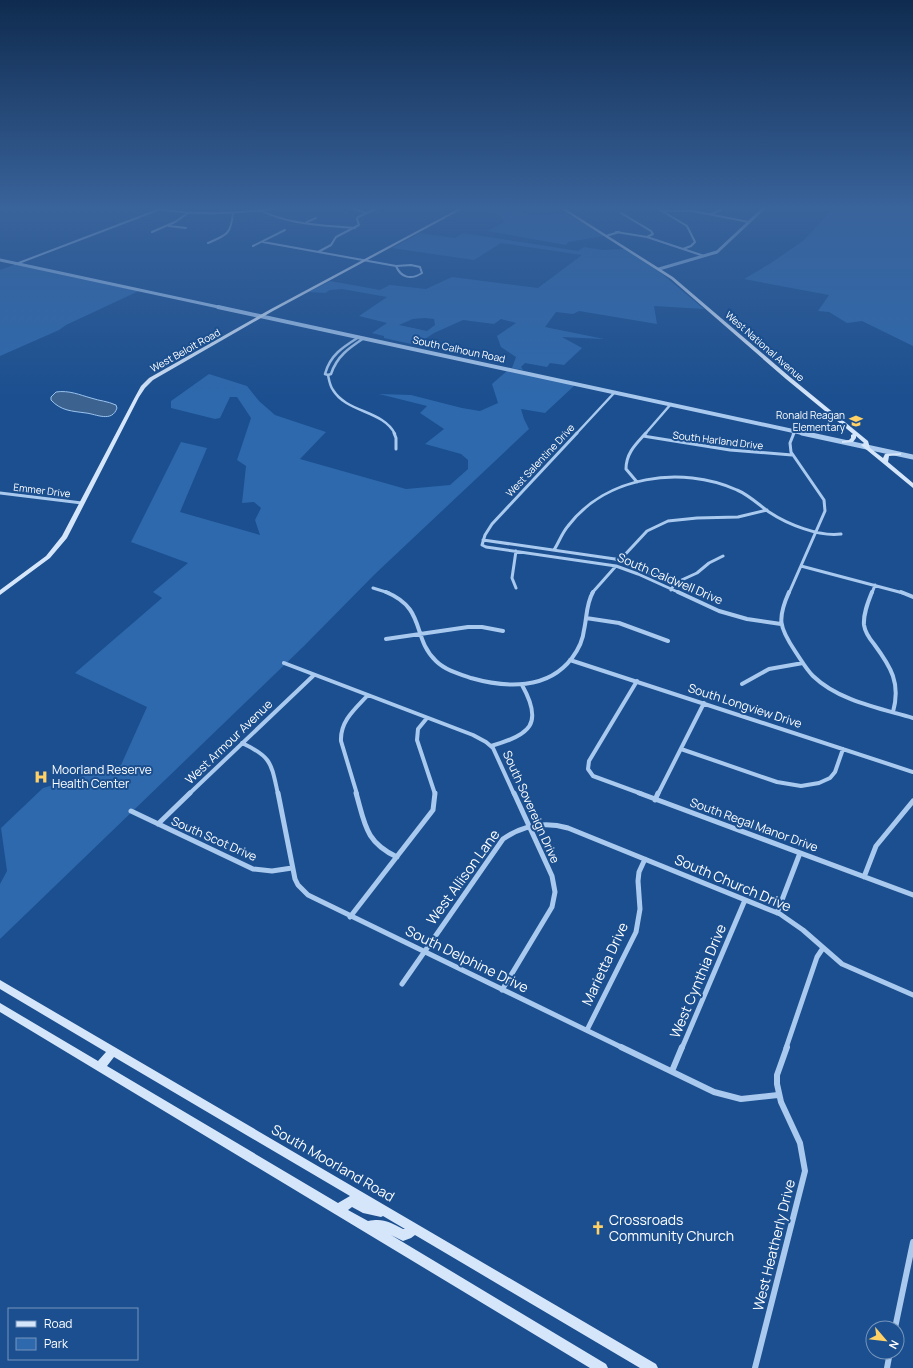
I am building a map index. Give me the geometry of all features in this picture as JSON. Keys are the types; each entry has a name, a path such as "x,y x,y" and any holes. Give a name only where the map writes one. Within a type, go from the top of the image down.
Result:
{"main road":[{"name":"West Beloit Road","path":"0,593 35,568 57,547 65,537 104,462 121,425 140,392 147,383 160,373 343,272"},
{"name":"West National Avenue","path":"663,272 675,280 818,403 866,442 868,447"},
{"name":"West National Avenue","path":"818,403 913,486"},
{"path":"844,442 853,440 853,435"},
{"path":"885,462 887,455 899,454"},
{"name":"South Moorland Road","path":"0,984 652,1368"},
{"path":"0,1007 602,1368"},
{"path":"99,1066 113,1051"},
{"path":"338,1210 351,1201 363,1208 387,1212"},
{"path":"367,1227 378,1225 385,1226 403,1235 407,1234 414,1228"}],"street":[{"name":"South Calhoun Road","path":"53,272 913,457"},
{"path":"399,272 404,276 413,276 422,273 422,272"},
{"path":"359,337 334,354 325,374 328,376 329,384 344,403 377,417 393,430 397,438 396,450"},
{"path":"328,376 331,374 333,365 340,355 364,338"},
{"path":"334,354 340,355"},
{"path":"328,365 333,365"},
{"name":"West Salentine Drive","path":"482,542 492,524 615,392"},
{"path":"637,482 629,474 626,468 630,451 671,404"},
{"path":"795,431 790,444 792,455 824,500 825,511 782,608 780,620 782,629 812,675 825,686 841,694 913,718"},
{"name":"South Harland Drive","path":"643,436 743,452 792,455"},
{"path":"554,550 568,526 588,505 611,490 637,482 663,477 702,480 738,491 795,526 816,532 834,535 841,534"},
{"name":"Emmer Drive","path":"0,493 82,503"},
{"path":"620,560 646,531 668,521 697,518 738,517 767,510"},
{"name":"South Caldwell Drive","path":"482,542 554,550 620,560 675,583"},
{"name":"South Caldwell Drive","path":"482,542 486,547 616,566 638,574 706,607 733,616 781,624"},
{"path":"516,551 512,578 516,588"},
{"path":"671,590 675,583 697,573 709,563 723,556"},
{"path":"373,588 394,595 405,602 413,612 432,657 448,669 486,682 504,685 522,685 540,681 552,676 561,670 570,660 583,637 590,597 616,566"},
{"path":"800,566 875,585 913,597"},
{"path":"875,585 864,618 864,626 867,635 885,658 894,676 896,699 893,712"},
{"path":"586,618 624,624 668,641"},
{"path":"386,639 474,627 503,632"},
{"name":"South Longview Drive","path":"570,660 913,772"},
{"name":"South Sovereign Drive","path":"284,663 473,735 491,746 497,754 554,881 555,892 554,902 502,990"},
{"path":"742,684 770,669 803,663"},
{"name":"West Armour Avenue","path":"158,824 314,675"},
{"name":"South Regal Manor Drive","path":"637,681 589,761 588,764 590,772 597,778 913,895"},
{"path":"491,746 517,737 525,731 531,721 533,708 522,685"},
{"path":"368,695 344,721 340,736 368,833 371,839 381,849 397,857"},
{"path":"655,800 704,703"},
{"path":"350,917 429,815 435,802 434,789 417,740 418,729 427,718"},
{"name":"South Delphine Drive","path":"242,743 261,752 272,766 292,868 298,885 308,895 350,917 502,990 727,1096 751,1099 778,1095"},
{"path":"681,749 777,782 801,786 820,783 830,778 835,772 843,749"},
{"path":"864,877 878,843 904,814 913,801"},
{"name":"South Scot Drive","path":"131,811 253,869 272,871 292,868"},
{"name":"South Church Drive","path":"529,826 547,824 564,827 777,913 803,930 834,958 851,969 913,995"},
{"name":"West Allison Lane","path":"402,984 503,839 513,831 529,826"},
{"path":"777,913 800,853"},
{"name":"Marietta Drive","path":"587,1030 636,932 640,909 638,881 639,872 645,859"},
{"name":"West Cynthia Drive","path":"672,1071 746,900"},
{"name":"West Heatherly Drive","path":"755,1368 805,1171 800,1144 778,1095 777,1084 779,1067 817,957 822,948"},
{"path":"897,1320 910,1268 913,1242"}],"green space":[{"path":"0,272 54,272 141,290 66,325 59,330 0,356"},
{"path":"560,272 659,272 704,309 654,306 657,324 579,311 573,314 556,312 545,327 604,339 562,337 582,348 564,365 550,363 547,367 525,363 521,367 523,370 512,368 516,357 501,347 497,336 516,323 501,319 494,324 463,320 434,333 416,345 384,338 384,336 372,333 387,323 359,316 387,297 342,289 330,290 325,293 309,292 330,281 380,290 390,285 426,289 452,277 538,288","holes":["425,318 434,319 435,325 427,331 399,325 413,319"]},
{"path":"756,272 913,272 913,346 862,321 847,323 829,312 818,311 829,295 744,279"},
{"path":"508,370 575,385 545,413 521,409 529,429 375,574 304,646 0,939 0,884 7,871 1,828 43,788 121,765 147,707 75,673 162,598 153,592 188,563 131,542 181,442 207,448 180,512 260,535 255,520 261,508 254,502 242,503 246,466 237,460 251,418 237,397 230,397 220,418 215,419 171,408 171,401 209,374 247,386 259,401 275,415 326,432 300,459 406,489 450,485 468,469 468,460 461,454 425,444 444,429 420,413 427,406 379,394 411,395 480,411 498,403 492,384"}],"shaded area":[{"path":"56,392 74,393 116,405 117,408 115,413 108,416 99,416 67,410 55,404 51,400 51,397"}],"place":[{"name":"Ronald Reagan Elementary","path":"856,421"},
{"name":"Moorland Reserve Health Center","path":"41,777"},
{"name":"Crossroads Community Church","path":"598,1228"}]}
